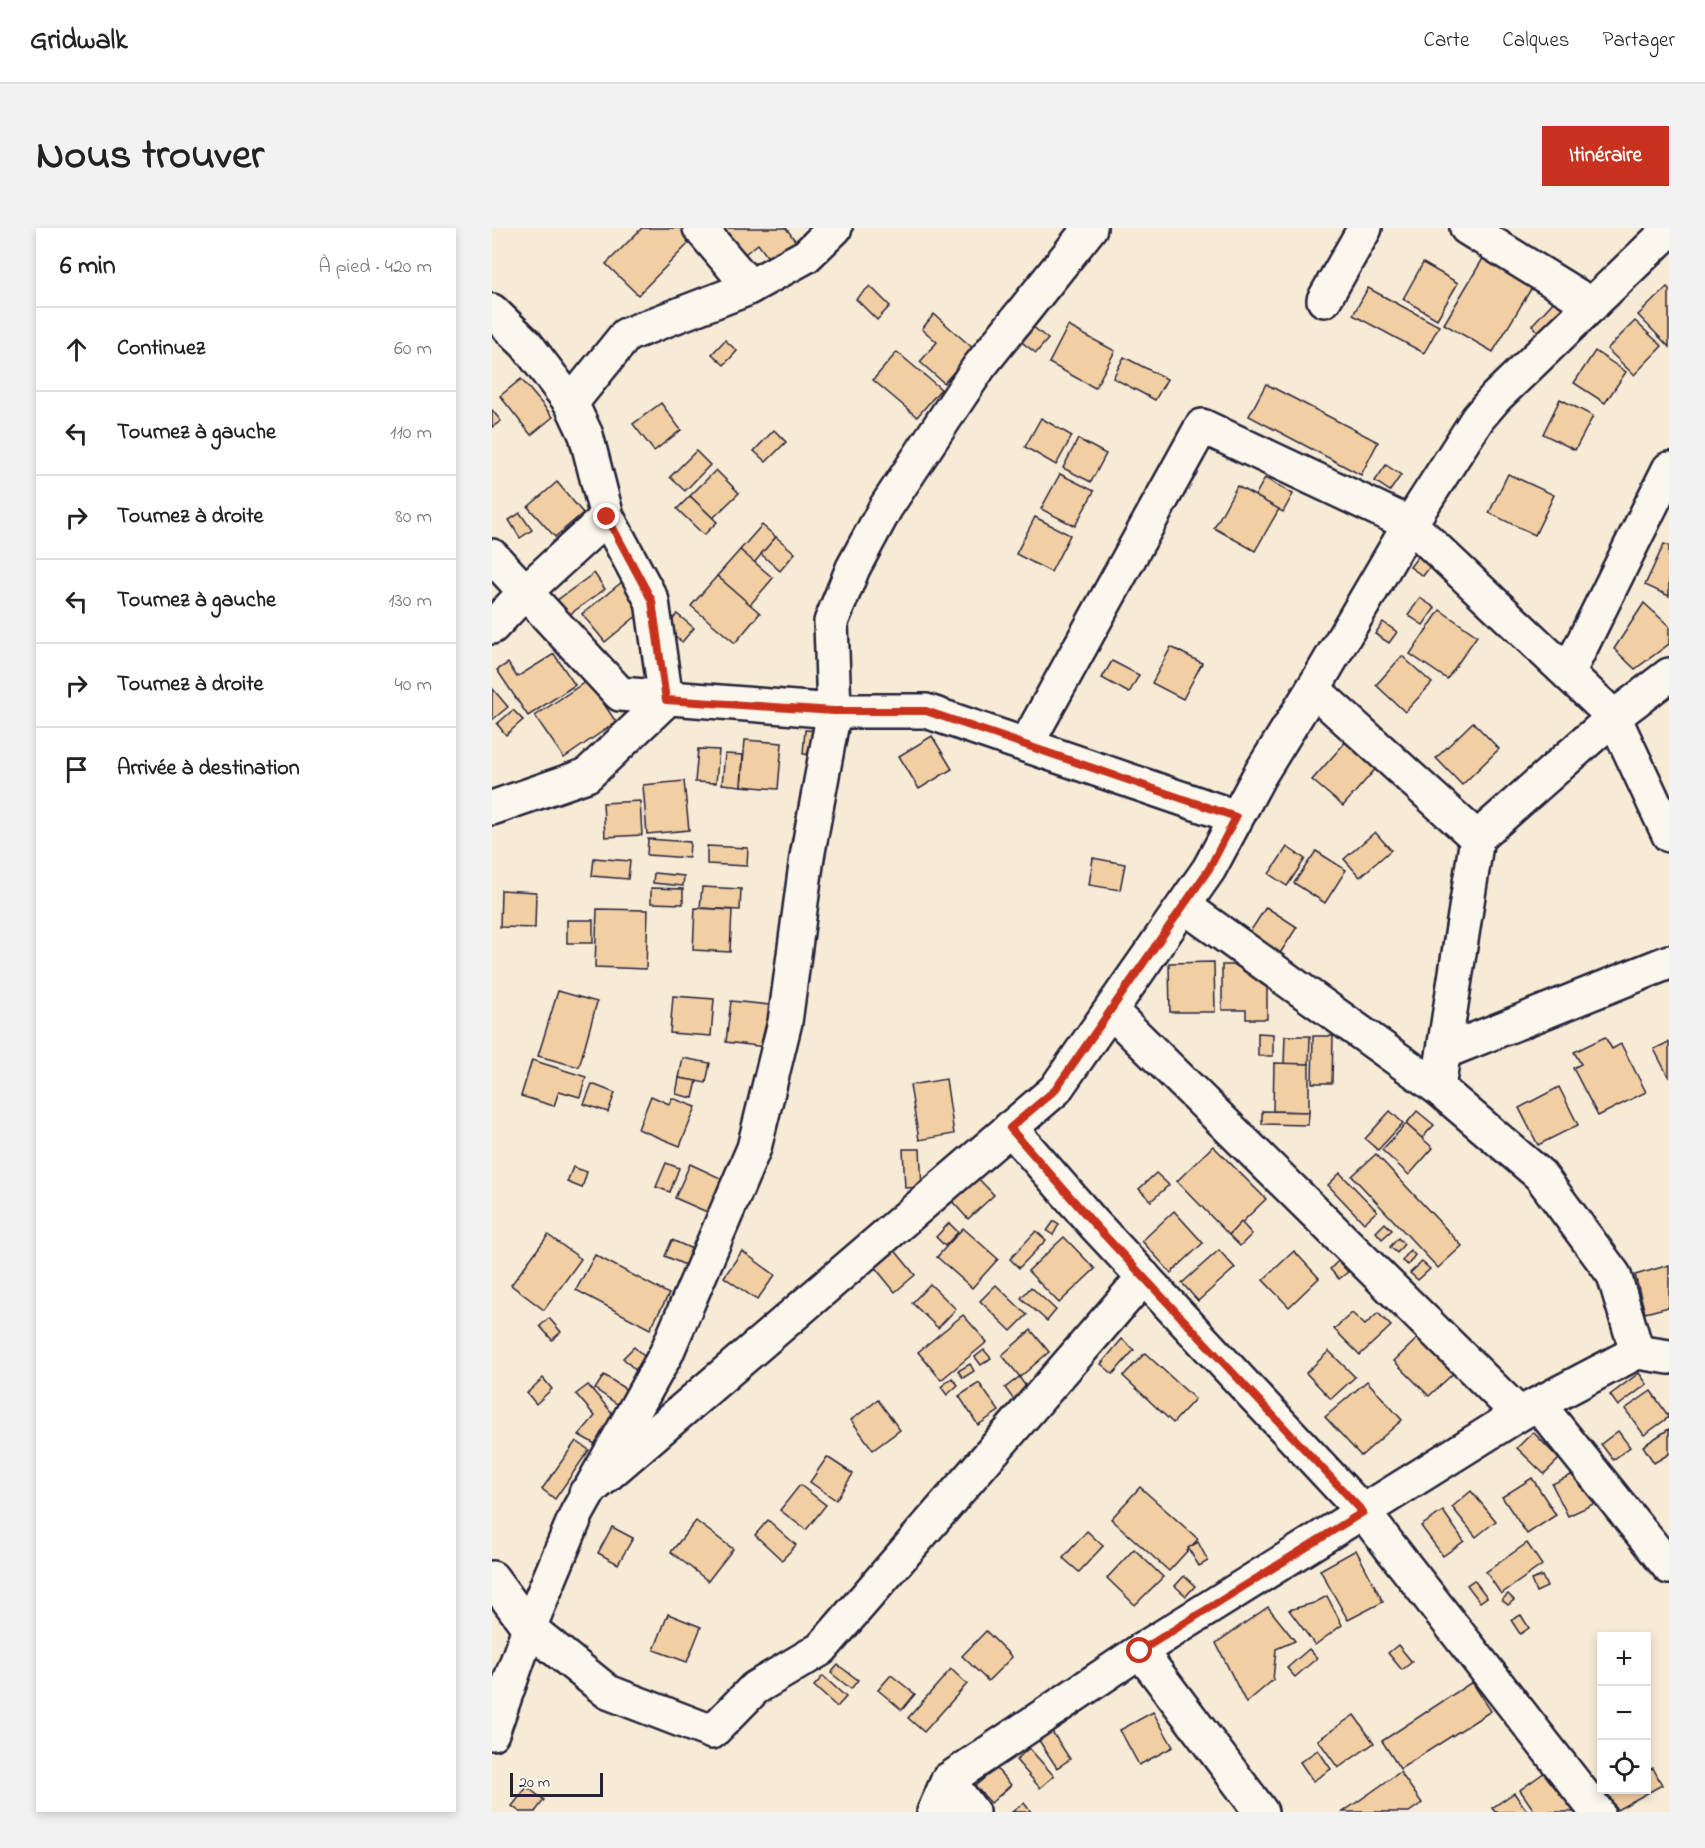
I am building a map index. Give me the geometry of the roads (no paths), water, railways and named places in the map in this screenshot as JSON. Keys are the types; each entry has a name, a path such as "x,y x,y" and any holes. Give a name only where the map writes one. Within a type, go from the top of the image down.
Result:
{"street":[{"path":"700,228 750,287"},
{"path":"571,403 626,335 750,287 806,256 835,228"},
{"path":"492,1733 529,1628 586,1493 671,1344 754,1148 785,1022 807,857 834,711 831,622 853,568 886,507 979,367 1090,228"},
{"path":"1324,300 1365,228"},
{"path":"1467,228 1592,305"},
{"path":"586,1493 1055,1090 1209,869 1236,817 1410,524 1478,418 1669,230"},
{"path":"492,311 526,344 571,403 586,435 607,517 652,601 666,700"},
{"path":"1026,746 1202,426 1410,524 1614,717 1669,835"},
{"path":"1568,673 1669,469"},
{"path":"492,627 526,591 607,517"},
{"path":"492,556 620,694 666,700 834,711 926,711 1236,817"},
{"path":"1438,1088 1477,838 1614,717 1669,675"},
{"path":"1313,689 1477,838"},
{"path":"492,808 587,775 666,700"},
{"path":"1184,906 1438,1088 1540,1175 1614,1275 1637,1352"},
{"path":"1444,1052 1669,962"},
{"path":"1111,1011 1528,1409 1669,1567"},
{"path":"1010,1128 1144,1277 1363,1512 1597,1812"},
{"path":"492,1578 529,1628 608,1692 712,1732 755,1688 821,1649 1144,1277"},
{"path":"933,1812 948,1780 1140,1651 1528,1409 1637,1352 1669,1357"},
{"path":"1140,1651 1261,1812"},
{"path":"948,1780 972,1812"}]}
